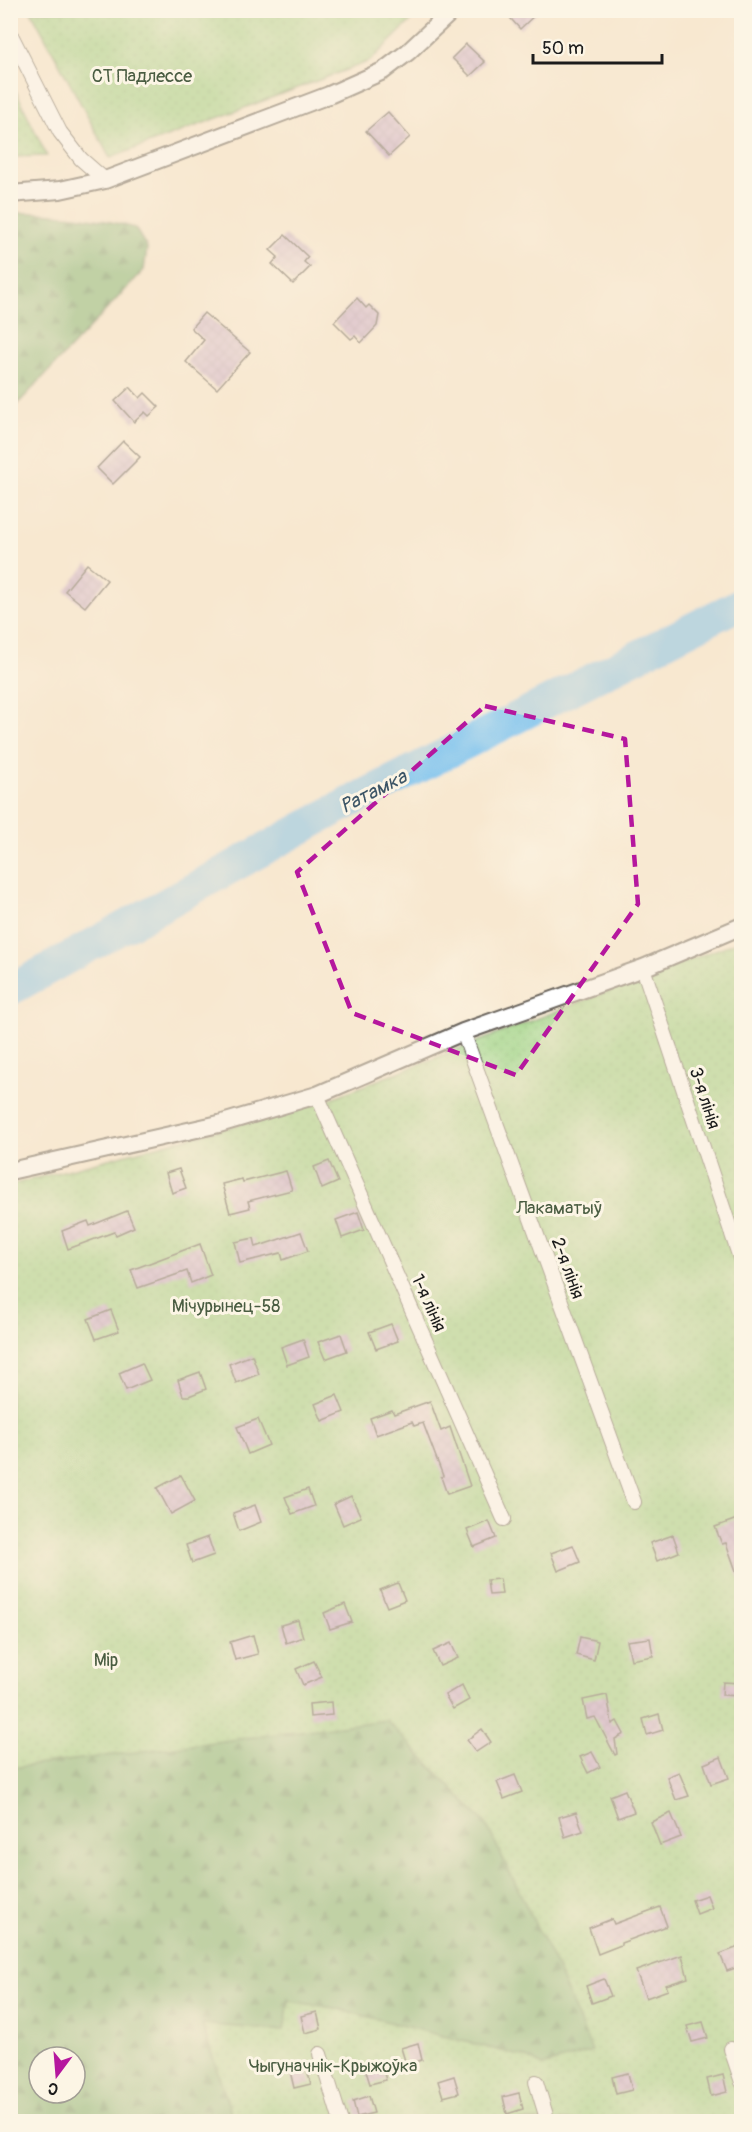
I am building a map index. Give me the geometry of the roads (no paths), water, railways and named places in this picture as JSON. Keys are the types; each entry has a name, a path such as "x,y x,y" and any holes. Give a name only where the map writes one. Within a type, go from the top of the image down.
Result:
{"street":[{"path":"10,194 60,190 105,180 329,95 383,71 408,52 453,10"},
{"path":"10,33 60,132 81,159 105,180"},
{"path":"10,1171 320,1099 466,1039 644,972 741,926"},
{"name":"3-я лінія","path":"644,972 741,1264"},
{"name":"2-я лінія","path":"466,1039 634,1502"},
{"name":"1-я лінія","path":"320,1099 504,1519"},
{"path":"731,2049 741,2082"},
{"path":"320,2054 341,2121"},
{"path":"536,2082 548,2121"}],"waterway":[{"name":"Ратамка","path":"10,990 335,810 742,603"}],"park label":[{"name":"СТ Падлессе","path":"142,76"},
{"name":"Лакаматыў","path":"559,1208"},
{"name":"Мічурынец-58","path":"226,1306"},
{"name":"Мір","path":"106,1660"},
{"name":"Чыгуначнік-Крыжоўка","path":"333,2066"}]}
